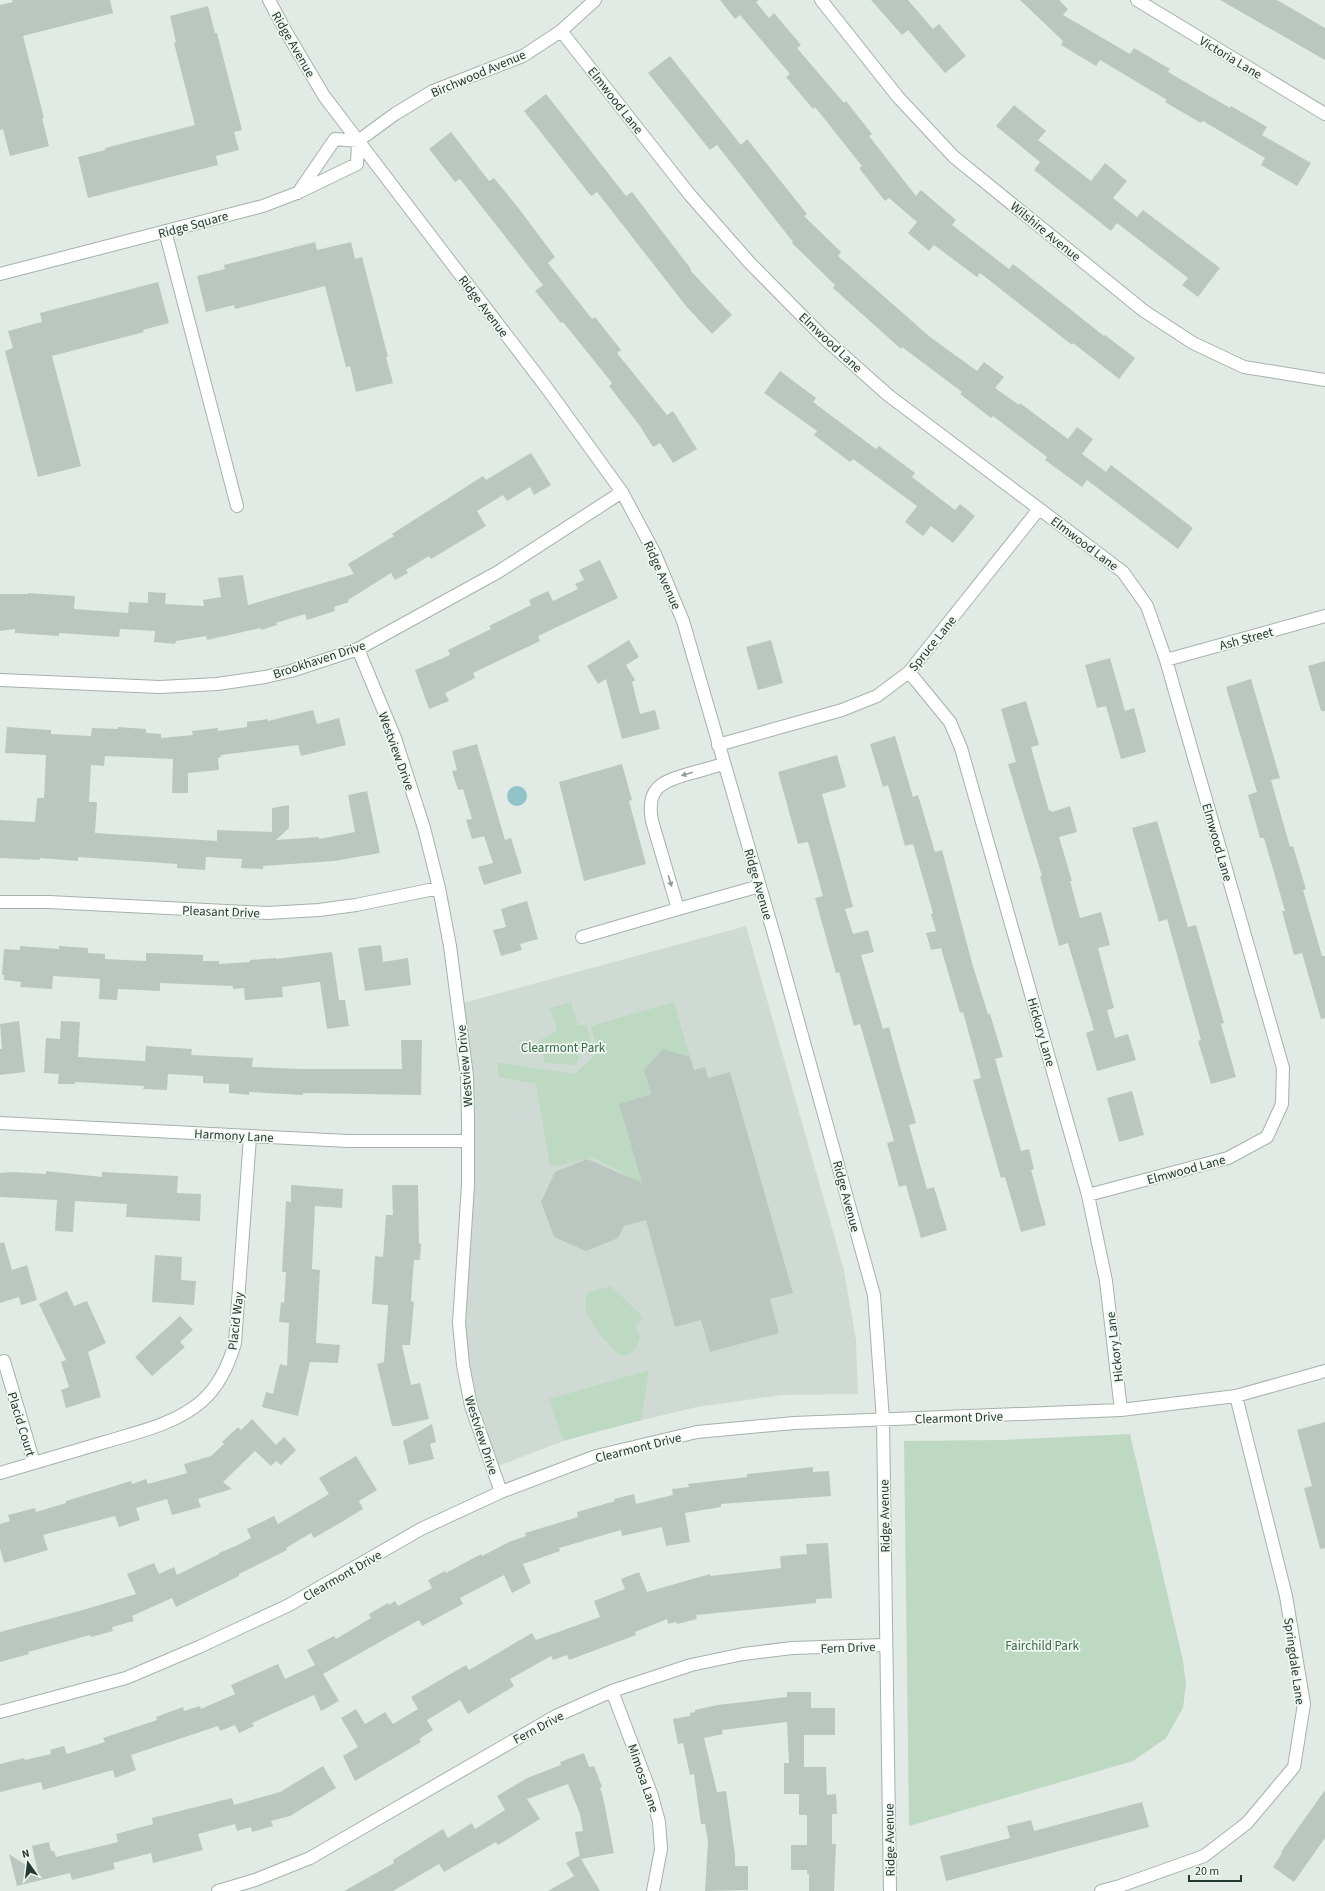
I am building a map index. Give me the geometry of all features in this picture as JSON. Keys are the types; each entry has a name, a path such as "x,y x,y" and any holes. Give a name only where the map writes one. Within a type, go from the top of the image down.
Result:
{"street":[{"name":"Ridge Avenue","path":"269,0 284,30 324,96 546,387 622,492 655,554 683,621 760,886 874,1295 883,1420 885,1646 890,1891"},
{"name":"Birchwood Avenue","path":"358,141 395,114 433,91 524,56 561,31 595,0"},
{"name":"Wilshire Avenue","path":"821,0 898,97 954,157 1144,311 1193,343 1244,367 1325,380"},
{"name":"Victoria Lane","path":"1137,0 1325,114"},
{"name":"Elmwood Lane","path":"561,31 690,195 749,262 824,338 888,395 1123,572 1147,606 1166,660 1283,1068 1282,1104 1267,1137 1228,1158 1088,1195"},
{"path":"297,193 335,139 358,141"},
{"name":"Ridge Square","path":"0,274 263,206 297,193 357,164 358,141"},
{"path":"165,231 237,506"},
{"name":"Brookhaven Drive","path":"0,680 160,687 217,684 265,677 290,671 358,649 498,572 622,492"},
{"name":"Spruce Lane","path":"718,745 842,710 877,696 910,672 1039,509"},
{"name":"Ash Street","path":"1166,660 1325,616"},
{"name":"Westview Drive","path":"358,649 395,738 424,828 439,888 459,1004 467,1076 468,1141 468,1185 459,1330 463,1365 471,1406 501,1492"},
{"name":"Hickory Lane","path":"910,672 950,722 961,748 1088,1195 1106,1281 1121,1410"},
{"path":"678,909 652,821 650,810 653,794 659,785 668,780 724,764"},
{"path":"582,937 760,886"},
{"name":"Pleasant Drive","path":"0,902 49,902 267,913 319,910 356,905 439,888"},
{"name":"Harmony Lane","path":"0,1123 348,1141 468,1141"},
{"name":"Placid Way","path":"0,1473 157,1426 182,1415 202,1401 214,1388 230,1359 235,1343 250,1137"},
{"name":"Placid Court","path":"4,1361 34,1463"},
{"name":"Clearmont Drive","path":"0,1712 126,1678 199,1647 289,1605 420,1529 501,1492 596,1456 697,1432 794,1424 1121,1410 1236,1396 1325,1371"},
{"name":"Springdale Lane","path":"1101,1891 1120,1889 1204,1856 1247,1823 1294,1767 1304,1704 1286,1596 1236,1396"},
{"name":"Fern Drive","path":"218,1891 254,1880 310,1858 556,1716 612,1691 691,1665 743,1654 792,1648 885,1646"},
{"name":"Mimosa Lane","path":"612,1691 652,1796 660,1822 661,1849 653,1891"}],"shaded area":[{"path":"746,926 844,1270 856,1340 858,1394 782,1395 697,1407 597,1431 563,1441 493,1468 463,1365 468,1185 459,1004"}],"green space":[{"name":"Clearmont Park","path":"571,1002 578,1026 586,1024 592,1046 582,1048 584,1053 579,1054 576,1065 545,1063 539,1041 557,1030 550,1008"},
{"path":"674,1002 690,1057 663,1050 644,1070 651,1094 619,1104 642,1182 627,1186 623,1173 593,1157 558,1166 550,1165 536,1084 499,1077 497,1062 575,1074 598,1052 591,1026"},
{"path":"611,1286 643,1317 635,1326 640,1336 637,1346 628,1355 619,1355 601,1336 585,1310 588,1292"},
{"path":"649,1370 641,1420 563,1441 549,1399"},
{"name":"Fairchild Park","path":"1130,1434 1183,1661 1186,1684 1183,1708 1166,1738 1133,1761 909,1826 904,1441 1002,1440"}],"water":[{"path":"517,786 524,789 527,796 524,803 517,806 510,803 507,796 510,789"}],"building":[{"path":"12,0 110,0 113,13 23,36 44,118 42,118 49,146 10,156 3,129 0,130 0,5 13,2"},
{"path":"720,0 759,0 756,2 769,18 774,13 801,45 797,48 844,103 846,101 872,134 869,136 916,196 921,190 956,220 952,225 1009,269 1013,264 1104,336 1105,335 1135,358 1119,379 1073,343 1072,345 980,273 977,277 934,245 929,251 908,233 917,222 889,198 885,201 859,168 862,166 815,107 813,109 786,77 790,74 740,15 735,19"},
{"path":"871,0 908,0 933,29 939,24 966,56 945,73 908,30 902,35"},
{"path":"1020,0 1059,0 1068,9 1063,15 1130,54 1134,48 1170,69 1168,72 1230,108 1231,106 1267,127 1262,135 1311,163 1297,186 1261,165 1265,158 1203,121 1201,123 1165,102 1167,100 1100,60 1096,66 1061,45 1063,41"},
{"path":"1220,0 1277,0 1325,28 1325,60"},
{"path":"208,6 215,33 217,33 242,130 234,132 239,150 216,156 218,165 88,198 78,157 105,150 105,148 195,125 174,43 176,42 170,16"},
{"path":"670,56 741,145 747,139 807,214 804,216 841,252 838,256 930,337 977,371 984,362 1004,377 995,388 1019,405 1020,403 1068,439 1077,427 1093,439 1082,454 1106,472 1111,465 1193,528 1178,549 1087,480 1082,487 1045,460 1047,457 993,416 991,418 960,394 962,392 902,347 901,349 833,288 835,285 792,243 793,242 717,145 710,150 648,73"},
{"path":"546,94 626,196 632,192 691,269 690,270 732,315 712,334 686,306 597,192 591,196 524,111"},
{"path":"1014,105 1046,131 1038,140 1091,181 1105,163 1127,181 1113,198 1137,217 1143,210 1220,268 1198,297 1182,285 1188,278 1117,223 1111,231 1034,170 1040,162 996,126"},
{"path":"451,132 489,181 494,178 520,210 555,257 548,263 592,319 595,317 621,350 617,353 667,415 673,411 697,449 673,463 660,443 653,447 640,426 609,386 612,383 563,322 561,323 535,291 543,285 460,179 455,182 429,149"},
{"path":"315,242 317,250 351,242 355,259 362,257 388,357 386,357 393,383 356,392 350,366 346,367 325,286 235,309 234,305 206,312 197,276 225,269 224,265"},
{"path":"158,282 169,323 143,330 144,332 52,356 81,466 38,477 5,351 13,348 8,331 42,322 40,313"},
{"path":"780,371 816,398 813,402 876,449 879,446 915,473 912,477 955,510 960,504 975,516 953,543 931,526 923,536 905,522 917,506 853,459 850,462 814,435 817,431 764,393"},
{"path":"531,453 551,485 534,495 530,487 507,501 503,495 477,511 486,526 431,559 429,556 406,570 408,573 395,580 391,573 348,600 349,602 334,607 335,611 307,620 305,614 276,623 277,625 261,630 261,628 207,640 206,636 176,641 175,644 154,642 155,631 120,629 119,637 59,633 59,636 15,633 15,629 0,631 0,594 28,593 75,596 74,609 128,613 129,602 148,603 148,592 166,593 165,604 204,606 203,600 221,597 218,578 243,575 248,605 354,574 348,564 394,536 392,534 483,476 486,480"},
{"path":"600,560 618,598 538,636 540,641 473,673 475,678 445,693 449,701 429,709 415,670 450,655 448,650 491,629 489,626 531,605 529,600 548,591 553,601 578,589 575,584 584,580 579,570"},
{"path":"629,640 639,657 626,665 635,680 632,682 640,714 655,710 660,729 622,739 606,679 598,684 587,666"},
{"path":"771,640 783,683 758,690 746,647"},
{"path":"1110,658 1125,711 1134,708 1146,752 1121,759 1106,706 1097,708 1085,665"},
{"path":"1325,661 1325,711 1321,711 1308,666"},
{"path":"1251,679 1280,778 1271,780 1290,847 1293,846 1306,889 1303,890 1322,956 1325,956 1325,1018 1321,1019 1302,953 1294,955 1282,911 1285,911 1264,838 1260,838 1248,795 1257,792 1226,687"},
{"path":"1026,701 1039,745 1031,747 1049,811 1051,810 1052,812 1070,806 1077,832 1059,837 1072,881 1070,881 1080,918 1101,912 1110,945 1098,948 1114,1008 1107,1010 1115,1038 1128,1034 1136,1060 1097,1071 1086,1033 1094,1030 1068,943 1059,946 1040,876 1042,876 1008,764 1016,762 1001,709"},
{"path":"313,710 317,724 339,718 346,745 301,756 298,745 221,755 221,757 218,758 219,770 188,773 188,793 172,793 173,759 105,756 104,766 91,765 89,802 97,802 95,833 217,841 217,830 272,832 272,808 289,805 289,828 276,840 319,837 319,839 355,832 348,795 367,791 380,853 334,861 263,866 263,869 241,868 242,859 206,857 205,870 177,868 177,864 78,857 78,861 40,858 40,860 0,858 0,820 35,822 37,798 44,798 46,755 5,753 7,727 51,730 51,734 91,736 92,728 118,729 118,727 146,729 146,733 161,734 161,738 193,735 192,731 218,728 218,731 247,727 247,722 268,719 268,721"},
{"path":"895,736 913,797 918,795 935,852 942,850 972,963 1003,1057 995,1059 1021,1151 1029,1149 1034,1169 1031,1170 1046,1225 1021,1232 1005,1177 1001,1178 973,1080 981,1078 963,1012 960,1013 941,948 931,950 926,933 936,931 931,914 933,913 913,844 905,846 888,785 883,787 870,744"},
{"path":"477,744 505,840 511,838 522,873 484,885 478,867 493,863 484,836 472,839 466,820 472,819 463,789 458,790 452,771 457,770 452,751"},
{"path":"837,755 846,787 822,794 853,907 845,909 853,934 868,930 874,952 861,955 883,1029 889,1027 916,1123 909,1125 927,1189 934,1187 947,1230 921,1238 906,1185 899,1187 887,1143 894,1141 860,1024 854,1026 839,972 836,973 815,898 823,896 808,842 798,844 778,772"},
{"path":"622,764 632,800 629,801 646,864 584,881 559,782"},
{"path":"1157,821 1188,927 1196,925 1224,1023 1221,1024 1236,1077 1211,1084 1198,1041 1201,1040 1167,919 1159,922 1132,828"},
{"path":"527,901 538,939 520,944 522,950 501,956 493,930 506,927 501,909"},
{"path":"381,945 383,962 408,958 411,985 365,991 358,948"},
{"path":"20,946 59,949 59,946 88,948 88,953 105,954 105,959 146,961 146,953 203,955 203,961 219,961 219,964 250,962 250,960 276,959 332,952 339,1000 345,1000 349,1026 327,1029 320,982 282,987 283,997 245,1000 244,988 233,989 233,986 160,983 160,991 118,989 117,1000 99,999 100,979 53,976 52,989 20,987 21,982 4,980 4,975 2,975 4,949 20,950"},
{"path":"19,1021 25,1072 0,1075 0,1049 2,1049 0,1024"},
{"path":"61,1021 80,1022 78,1057 145,1061 146,1046 192,1049 191,1055 253,1058 252,1067 300,1069 402,1069 401,1040 422,1040 421,1095 303,1093 303,1095 249,1092 249,1095 229,1093 229,1084 203,1083 203,1076 168,1074 167,1090 143,1089 144,1086 75,1082 75,1084 58,1084 59,1074 44,1073 46,1038 60,1039"},
{"path":"663,1049 690,1057 694,1070 705,1067 708,1078 730,1072 793,1293 770,1299 779,1333 710,1352 701,1320 675,1327 646,1220 624,1226 618,1238 586,1251 554,1237 541,1202 555,1172 587,1159 642,1183 619,1104 651,1094 644,1070"},
{"path":"1132,1091 1144,1135 1119,1142 1107,1098"},
{"path":"46,1171 102,1177 102,1172 178,1176 177,1193 201,1194 200,1221 126,1217 127,1204 75,1201 73,1232 55,1231 57,1200 0,1197 0,1173 13,1172 46,1174"},
{"path":"291,1185 343,1189 342,1208 315,1206 312,1269 320,1270 316,1343 340,1345 338,1363 310,1362 298,1416 262,1407 266,1392 273,1394 280,1364 287,1366 289,1323 279,1322 281,1302 284,1303 286,1272 282,1272 286,1201 291,1202"},
{"path":"392,1185 418,1185 419,1243 421,1244 420,1260 414,1260 411,1301 414,1302 410,1345 402,1345 411,1385 420,1383 429,1419 398,1426 392,1426 377,1364 384,1362 388,1305 372,1304 375,1256 383,1257 386,1215 393,1215"},
{"path":"4,1242 12,1270 27,1265 37,1300 21,1305 19,1297 0,1303 0,1243"},
{"path":"155,1255 182,1257 181,1280 196,1281 194,1305 152,1302"},
{"path":"67,1291 74,1306 87,1301 106,1343 88,1352 101,1397 66,1408 61,1390 69,1387 61,1362 66,1360 39,1304"},
{"path":"180,1316 193,1330 180,1342 185,1347 152,1376 135,1357"},
{"path":"252,1419 276,1445 284,1437 296,1450 281,1465 276,1461 271,1466 255,1451 223,1482 232,1489 198,1499 201,1507 172,1515 167,1499 136,1508 140,1520 119,1527 115,1516 43,1535 48,1550 4,1563 0,1548 0,1524 10,1521 8,1515 35,1508 36,1512 131,1481 132,1484 146,1479 148,1484 187,1473 184,1464 211,1456 224,1444 222,1442 238,1427 241,1430"},
{"path":"1325,1422 1325,1548 1320,1549 1304,1488 1312,1486 1297,1430"},
{"path":"432,1424 436,1442 430,1444 434,1459 409,1465 403,1441"},
{"path":"356,1456 377,1490 359,1501 363,1509 314,1538 311,1533 286,1548 287,1550 239,1574 239,1576 176,1607 172,1598 132,1616 134,1621 112,1627 113,1631 91,1637 90,1635 28,1652 29,1654 0,1662 0,1632 136,1594 127,1574 154,1563 159,1574 174,1567 177,1575 219,1553 238,1545 251,1538 247,1529 274,1516 278,1524 329,1494 319,1478"},
{"path":"813,1467 813,1472 829,1471 831,1496 721,1504 721,1507 685,1513 690,1542 666,1546 662,1527 622,1536 621,1530 559,1548 560,1551 523,1564 531,1583 512,1593 504,1575 460,1598 463,1604 422,1626 419,1620 323,1674 339,1701 321,1711 314,1695 252,1723 254,1726 239,1733 235,1725 220,1731 218,1726 131,1755 136,1770 115,1778 113,1770 43,1790 41,1782 0,1792 0,1764 24,1758 25,1760 51,1754 50,1750 64,1746 67,1754 105,1742 103,1738 157,1720 156,1717 183,1707 184,1711 200,1706 201,1709 235,1694 231,1685 278,1664 285,1679 315,1665 307,1650 334,1636 336,1639 371,1618 369,1614 388,1603 389,1605 395,1601 398,1606 432,1588 428,1580 445,1571 446,1573 481,1554 482,1556 509,1542 526,1536 525,1533 578,1517 577,1512 615,1501 614,1499 634,1494 636,1504 673,1495 672,1489 689,1487 688,1484 747,1477 747,1474"},
{"path":"828,1543 832,1598 816,1599 816,1603 696,1615 697,1619 677,1624 676,1622 668,1624 667,1619 635,1632 636,1635 569,1660 567,1655 553,1660 551,1656 510,1679 514,1686 468,1714 460,1700 427,1720 433,1730 419,1739 421,1742 355,1781 343,1756 358,1747 341,1718 356,1709 365,1724 385,1712 393,1724 418,1709 411,1697 466,1665 469,1670 532,1633 536,1640 600,1617 594,1601 625,1589 621,1579 639,1572 647,1592 710,1574 710,1576 781,1568 780,1556 807,1554 806,1544"},
{"path":"787,1692 811,1692 811,1708 835,1708 835,1735 804,1735 804,1767 826,1767 827,1795 836,1794 837,1814 832,1814 832,1844 836,1844 834,1891 809,1891 809,1874 807,1874 807,1870 791,1870 791,1845 807,1845 807,1815 799,1815 799,1794 784,1794 784,1763 789,1763 787,1722 722,1730 723,1734 704,1738 717,1792 726,1791 735,1855 735,1866 748,1866 748,1890 705,1891 708,1841 705,1824 701,1824 694,1774 690,1775 683,1743 678,1744 673,1719 690,1716 690,1713 695,1712 695,1710 717,1705 787,1697"},
{"path":"584,1753 589,1767 594,1766 602,1787 600,1788 614,1853 581,1859 600,1891 548,1891 574,1876 566,1863 579,1856 580,1858 575,1832 583,1831 580,1814 568,1784 527,1799 540,1819 498,1845 496,1842 444,1872 439,1864 393,1891 344,1891 394,1863 393,1860 443,1829 448,1838 472,1823 475,1829 505,1810 497,1796 527,1778 561,1765 560,1762"},
{"path":"323,1766 336,1788 290,1816 271,1821 273,1826 252,1832 251,1827 237,1831 235,1824 198,1834 203,1850 153,1863 151,1853 113,1863 115,1869 72,1880 70,1873 17,1886 9,1854 38,1873 32,1846 49,1842 51,1851 54,1851 56,1857 118,1842 116,1834 153,1824 152,1818 232,1798 234,1805 280,1792"},
{"path":"1325,1790 1325,1838 1294,1882 1273,1867 1282,1853 1281,1852"},
{"path":"1142,1802 1149,1827 946,1881 940,1856 1010,1838 1007,1826 1031,1820 1034,1831"}]}
